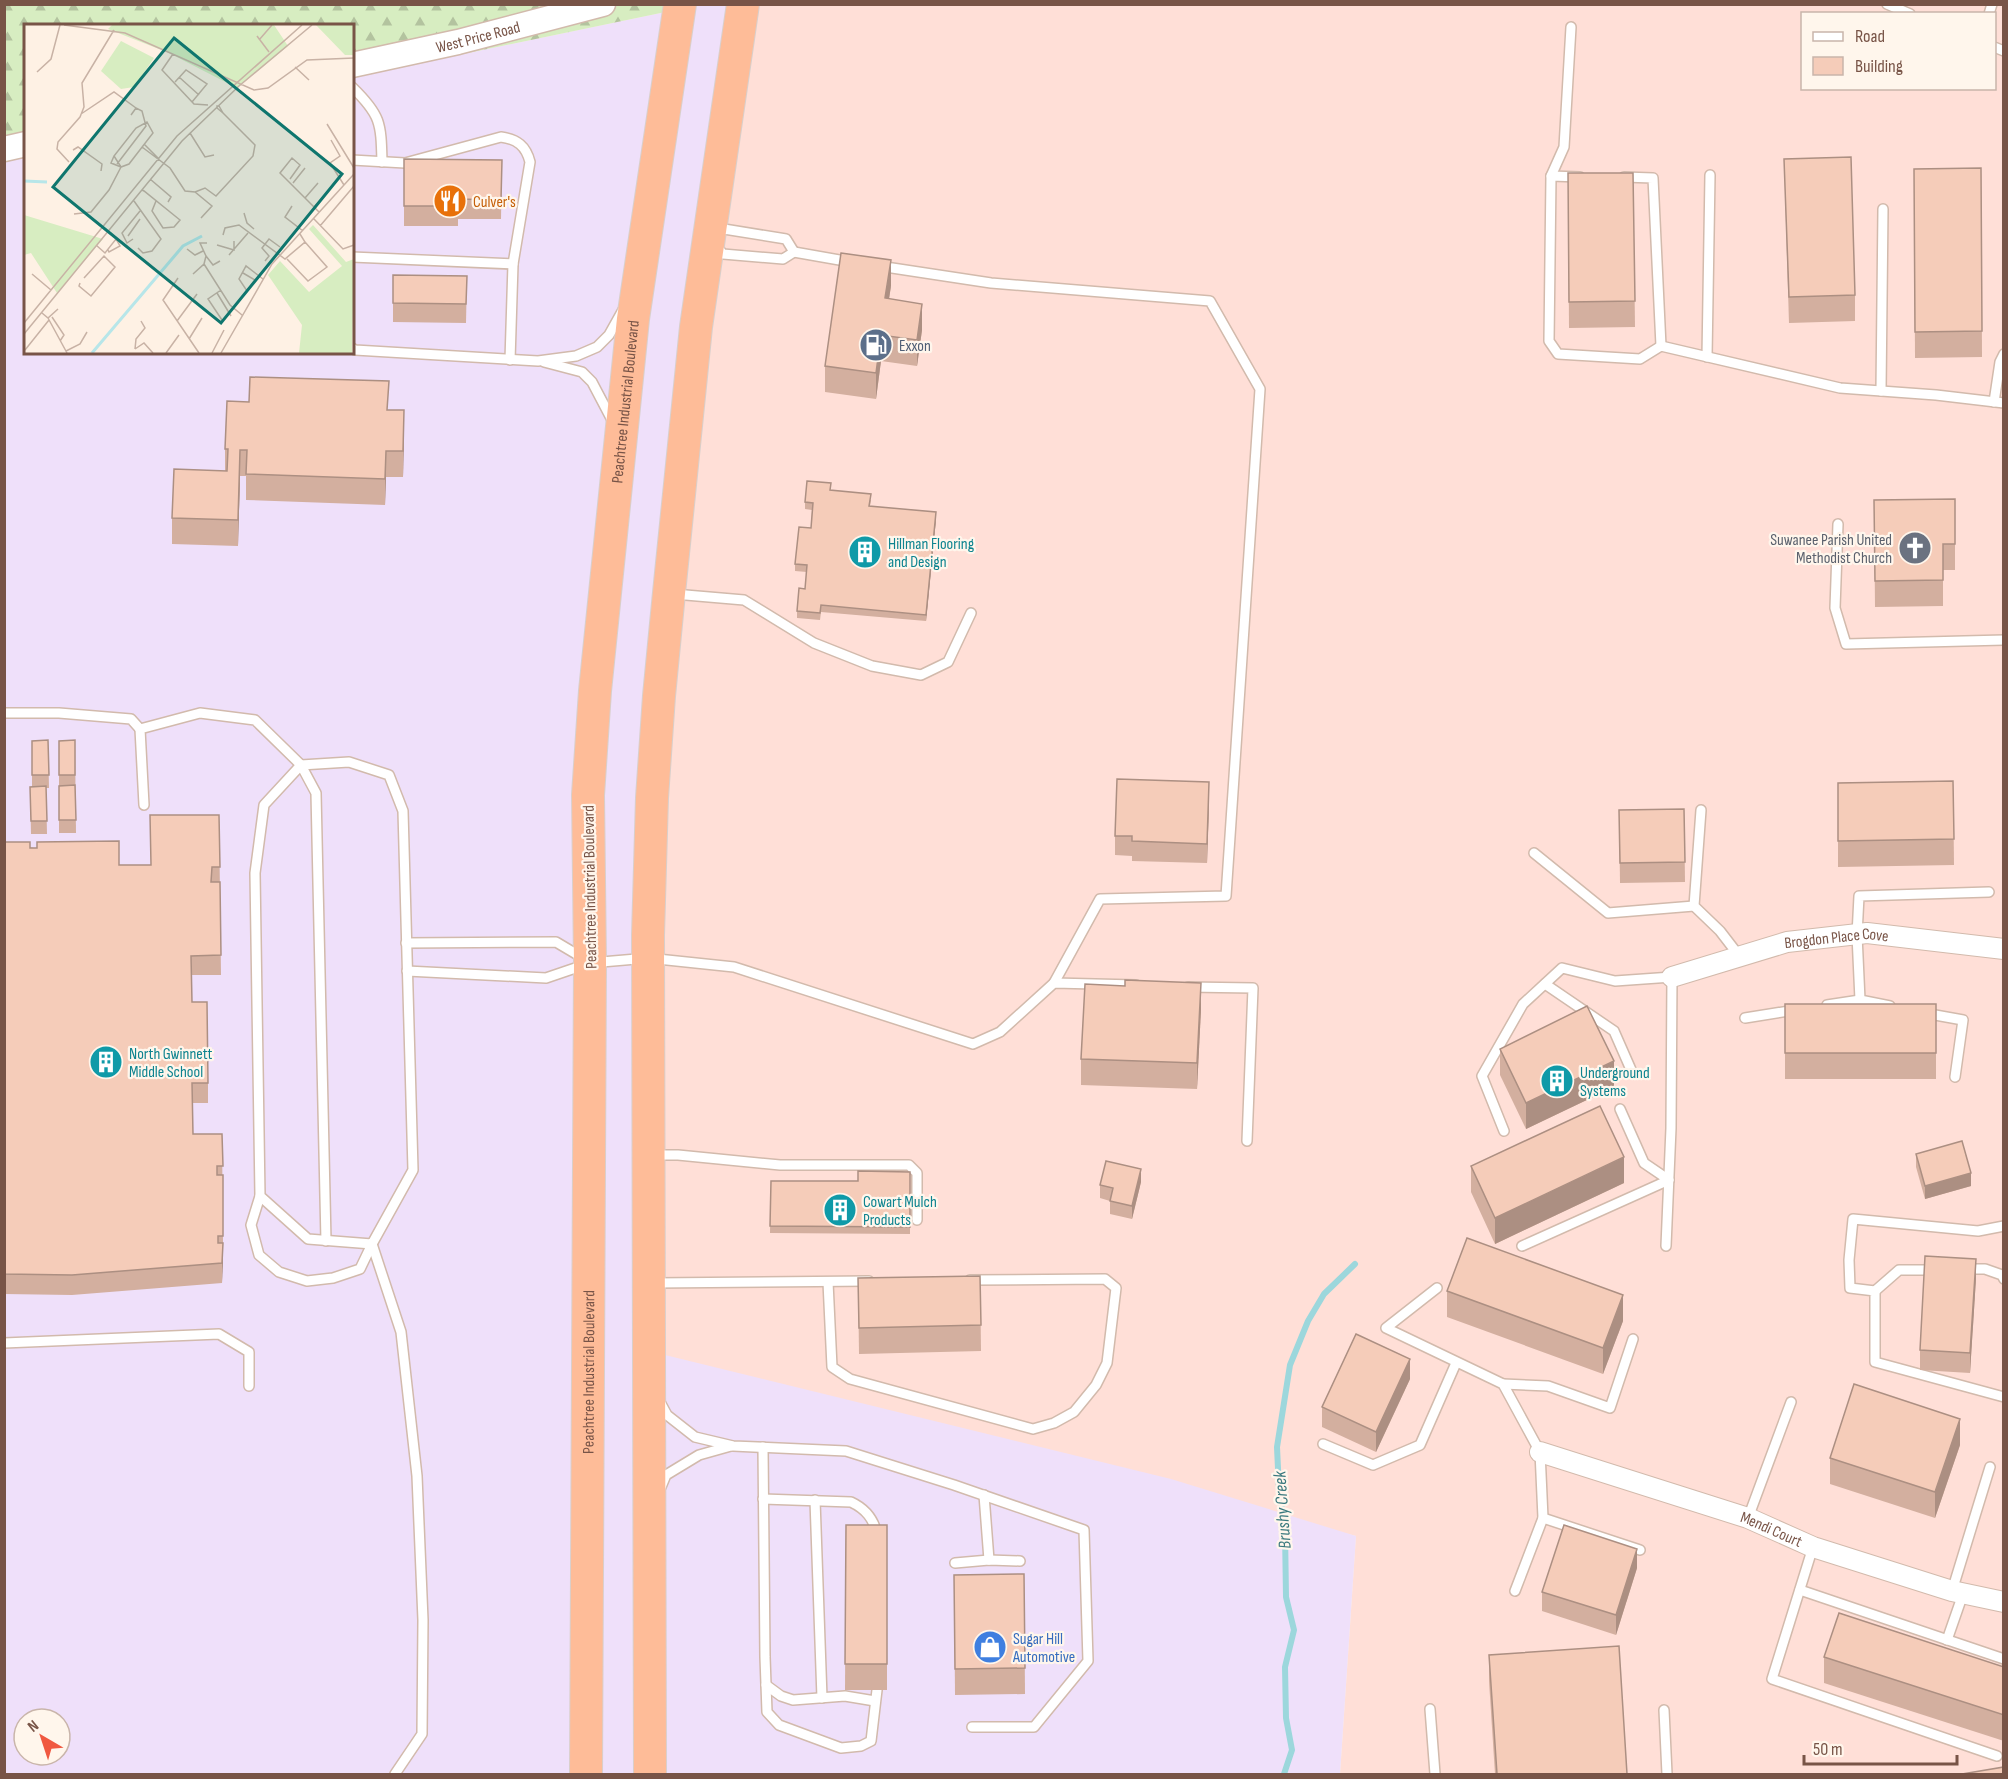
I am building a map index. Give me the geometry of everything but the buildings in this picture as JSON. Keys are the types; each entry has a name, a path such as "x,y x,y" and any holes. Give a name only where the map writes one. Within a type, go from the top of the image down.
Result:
{"highway":[{"name":"Peachtree Industrial Boulevard","path":"586,1774 590,963 588,795 595,691 638,281 680,4"},
{"path":"650,1774 648,958 652,798 659,696 696,327 743,4"}],"street":[{"name":"West Price Road","path":"354,65 458,42 603,4"},
{"path":"4,149 24,144"},
{"name":"Brogdon Place Cove","path":"1672,977 1787,942 1868,933 2004,949"},
{"name":"Mendi Court","path":"1540,1452 1748,1518 1813,1547 1958,1592 2004,1602"}],"lane":[{"path":"1887,4 1905,12"},
{"path":"1571,27 1564,147 1551,177 1549,341 1558,354 1640,359 1661,346 1840,388 1999,403 2000,362 2004,354"},
{"path":"354,89 368,104 379,122 382,162"},
{"path":"354,160 405,163 501,136 517,141 524,148 530,162 513,264 510,360"},
{"path":"1707,357 1710,174"},
{"path":"1551,177 1585,177"},
{"path":"1619,177 1653,178 1661,346"},
{"path":"1881,391 1883,208"},
{"path":"794,252 786,239 724,229 709,238 723,254 783,259 794,252 859,263"},
{"path":"354,257 513,264"},
{"path":"407,972 546,978 590,963 648,958 734,967 974,1044 1000,1032 1054,983 1100,899 1226,897 1260,388 1210,301 991,283 870,265"},
{"path":"354,349 538,361 576,356 597,347 609,335 638,281"},
{"path":"538,361 582,372 592,382 606,406 620,439"},
{"path":"1838,524 1835,608 1846,644 2004,640"},
{"path":"669,593 744,600 814,643 872,666 921,675 948,662 971,613"},
{"path":"4,713 59,713 131,719 140,729 144,805"},
{"path":"140,729 200,713 255,720 301,765 316,793 326,1241"},
{"path":"349,762 389,775 403,811 406,943 413,1170 360,1269 333,1278 307,1281 279,1272 259,1255 251,1225 260,1196 255,873 264,804 301,765 349,762"},
{"path":"1694,906 1701,810"},
{"path":"1534,853 1608,913 1694,906 1720,931 1740,957"},
{"path":"1860,1000 1857,934 1859,896 1989,892"},
{"path":"406,943 556,942 590,963"},
{"path":"1504,1131 1482,1076 1523,1004 1562,968 1616,981 1672,977 1671,1128 1666,1246"},
{"path":"1054,983 1148,986"},
{"path":"1545,984 1614,1031 1632,1072"},
{"path":"1183,987 1253,988 1247,1141"},
{"path":"1814,1007 1860,1000 1894,1007"},
{"path":"1745,1018 1803,1009"},
{"path":"1917,1011 1963,1020 1955,1077"},
{"path":"1620,1109 1644,1163 1669,1180"},
{"path":"649,1155 678,1155 780,1164 909,1165 917,1173 917,1220"},
{"path":"1522,1246 1669,1180"},
{"path":"260,1196 308,1239 372,1244"},
{"path":"1875,1292 1850,1288 1849,1260 1853,1219 1978,1231 2004,1226"},
{"path":"372,1244 401,1332 417,1476 423,1620 422,1734 395,1774"},
{"path":"1942,1269 1899,1270 1875,1292 1875,1362 2004,1397"},
{"path":"1953,1269 1984,1269 2002,1275 2004,1279"},
{"path":"828,1282 832,1367 850,1379 1033,1429 1054,1423 1074,1412 1096,1385 1107,1363 1116,1288 1105,1279 955,1280"},
{"path":"650,1284 874,1281"},
{"path":"1437,1288 1386,1328 1503,1384 1548,1386 1610,1408 1633,1339"},
{"path":"4,1344 219,1334 249,1352 249,1386"},
{"path":"1323,1444 1373,1465 1420,1445 1456,1363"},
{"path":"650,1384 667,1415 694,1437 734,1446 846,1451 1084,1530 1088,1661 1034,1726 972,1727"},
{"path":"1503,1384 1540,1452 1543,1518 1515,1591"},
{"path":"1748,1518 1791,1402"},
{"path":"651,1517 666,1475 699,1455 734,1446"},
{"path":"763,1447 768,1712 779,1725 841,1748 861,1746 871,1741 877,1690"},
{"path":"1947,1640 1990,1467"},
{"path":"984,1495 989,1560"},
{"path":"763,1499 851,1502 864,1508 872,1519 879,1544"},
{"path":"815,1500 822,1698"},
{"path":"1543,1518 1640,1550"},
{"path":"1813,1547 1772,1678 1997,1756"},
{"path":"955,1563 989,1560 1020,1561"},
{"path":"1800,1590 2004,1659"},
{"path":"766,1685 781,1696 793,1700 845,1696 876,1701"},
{"path":"1430,1709 1435,1774"},
{"path":"1664,1710 1667,1774"}],"shaded area":[{"path":"699,5 749,5 674,555 648,886 665,1355 1171,1479 1356,1536 1340,1774 5,1774 4,154 24,147 24,354 354,354 354,77"},
{"path":"749,5 2003,5 2003,1774 1340,1774 1356,1536 665,1356 648,886 674,555"}],"green space":[{"path":"5,5 699,5 354,77 354,24 24,24 24,147 5,154"}],"waterway":[{"name":"Brushy Creek","path":"1284,1774 1292,1750 1286,1718 1285,1667 1294,1630 1286,1597 1285,1531 1279,1490 1277,1447 1290,1365 1308,1321 1324,1294 1355,1264"}],"place":[{"name":"Culver's","path":"450,201"},
{"name":"Exxon","path":"876,345"},
{"name":"Suwanee Parish United Methodist Church","path":"1915,548"},
{"name":"Hillman Flooring and Design","path":"865,552"},
{"name":"North Gwinnett Middle School","path":"106,1062"},
{"name":"Underground Systems","path":"1557,1081"},
{"name":"Cowart Mulch Products","path":"840,1210"},
{"name":"Sugar Hill Automotive","path":"990,1647"}]}
